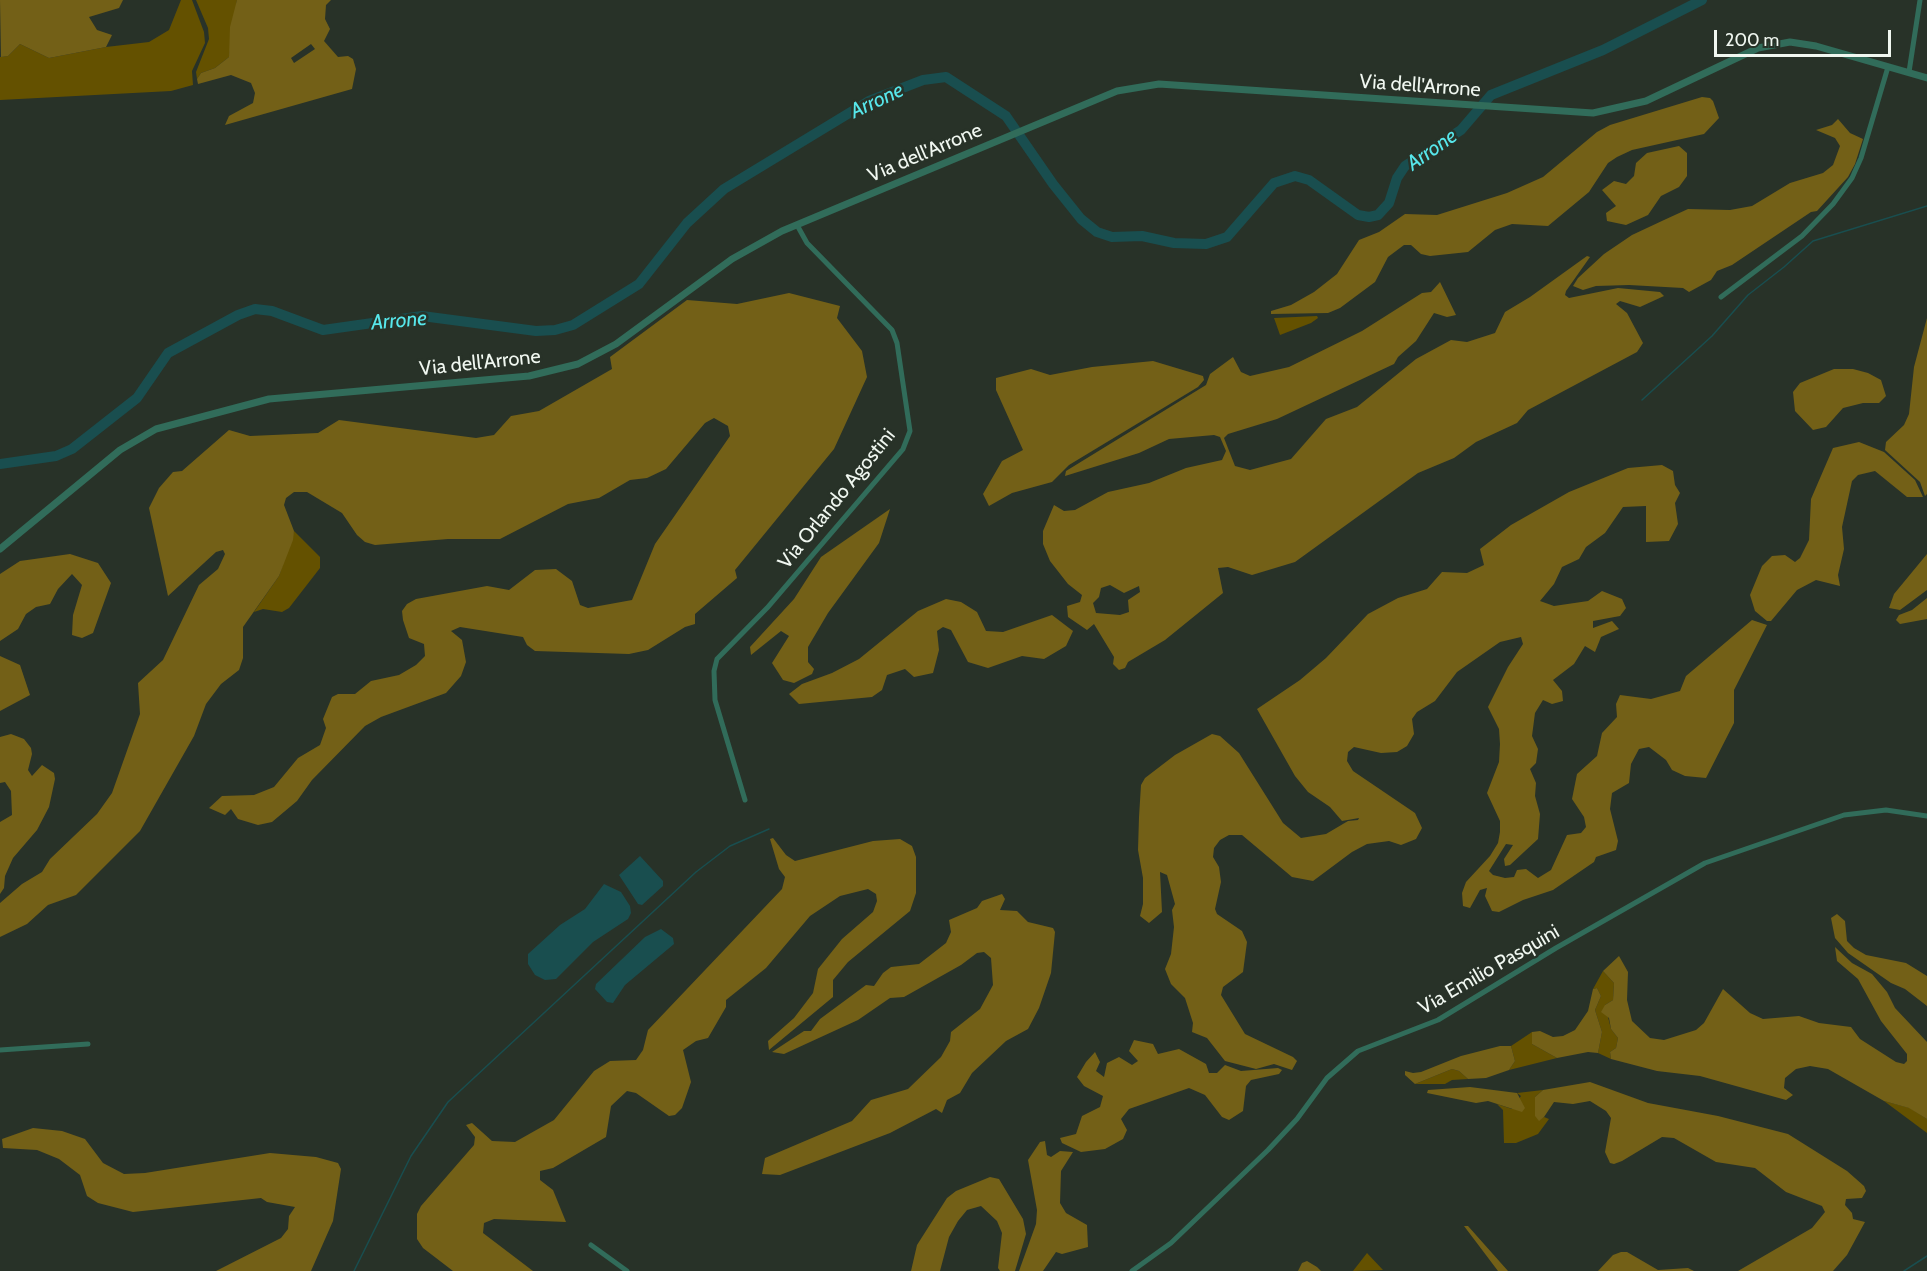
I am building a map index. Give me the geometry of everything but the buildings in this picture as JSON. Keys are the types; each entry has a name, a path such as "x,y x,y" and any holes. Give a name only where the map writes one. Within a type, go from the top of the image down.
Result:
{"street":[{"path":"1909,72 1920,0"},
{"name":"Via dell'Arrone","path":"0,549 120,450 156,429 269,399 529,376 571,367 609,349 732,259 797,225 1117,91 1159,84 1573,113 1618,109 1646,101 1758,48 1790,42 1816,46 1927,78"},
{"path":"1721,297 1802,236 1833,204 1852,178 1861,158 1888,67"},
{"name":"Via Orlando Agostini","path":"745,800 715,700 714,671 717,659 767,608 903,449 910,431 897,343 891,330 807,243 797,225"},
{"name":"Via Emilio Pasquini","path":"1132,1271 1171,1243 1249,1169 1285,1133 1333,1072 1363,1048 1438,1020 1681,875 1713,860 1844,815 1886,810 1927,816"},
{"path":"0,1050 88,1044"},
{"path":"591,1245 627,1271"}],"shaded area":[{"path":"0,0 123,0 119,8 89,17 97,30 112,35 106,47 49,58 20,44 8,56 1,57"},
{"path":"181,0 192,0 204,32 205,43 192,71 193,85 171,91 0,100 0,57 8,56 20,44 49,58 106,47 149,42 169,30"},
{"path":"196,0 237,0 229,57 215,68 201,73 197,79 196,72 209,39 208,28"},
{"path":"237,0 331,0 326,5 325,19 330,29 324,41 338,57 348,56 353,59 356,69 352,89 225,125 229,116 253,103 255,93 251,83 231,75 198,84 197,79 201,73 215,68 229,57 230,27","holes":["311,44 315,49 294,63 291,58"]},
{"path":"1702,97 1713,101 1719,118 1704,134 1632,150 1617,157 1608,163 1589,192 1548,226 1512,224 1495,230 1468,252 1430,256 1421,254 1411,245 1404,245 1388,257 1375,282 1340,308 1328,313 1271,314 1271,311 1291,305 1314,292 1337,274 1359,240 1379,232 1405,214 1437,215 1507,193 1543,177 1597,132 1610,125"},
{"path":"1838,119 1850,133 1863,139 1848,177 1817,211 1811,212 1732,265 1717,271 1711,280 1689,292 1683,288 1629,285 1596,286 1583,290 1573,286 1578,278 1604,254 1632,235 1688,209 1730,210 1752,206 1790,183 1823,173 1833,165 1840,146 1835,138 1816,130 1832,125"},
{"path":"1679,146 1687,153 1687,176 1679,187 1661,196 1648,215 1626,225 1607,221 1606,213 1616,206 1602,190 1614,181 1626,184 1634,176 1636,163 1647,153"},
{"path":"1587,256 1590,257 1566,291 1565,295 1569,298 1618,288 1660,292 1664,296 1640,307 1620,301 1616,304 1627,313 1643,343 1637,352 1528,410 1517,423 1476,442 1454,458 1418,473 1295,562 1252,575 1228,567 1218,568 1223,593 1165,640 1128,662 1125,668 1119,670 1113,664 1114,657 1094,624 1087,630 1068,617 1067,606 1080,602 1082,595 1068,584 1050,561 1043,544 1043,531 1054,505 1064,511 1075,510 1108,492 1149,483 1186,468 1222,460 1226,451 1220,437 1214,435 1169,439 1139,453 1065,476 1066,471 1206,385 1210,374 1233,357 1241,372 1250,376 1289,367 1362,331 1422,293 1431,292 1440,282 1456,315 1447,317 1434,313 1416,341 1398,357 1394,364 1277,419 1228,434 1224,438 1235,466 1250,470 1291,459 1326,419 1357,407 1416,359 1451,340 1467,342 1495,333 1505,312","holes":["1110,585 1124,593 1139,586 1140,592 1128,600 1129,612 1120,615 1096,613 1093,603 1099,597 1101,588"]},
{"path":"789,293 840,306 837,318 862,351 867,377 834,449 735,570 737,578 695,614 695,624 685,627 648,650 629,654 535,651 527,645 523,637 460,627 451,631 462,640 466,662 461,676 446,693 381,717 365,726 312,780 297,801 272,822 258,825 238,819 231,809 225,815 209,808 222,796 254,795 274,787 298,758 320,745 326,728 323,719 332,697 338,694 355,694 371,681 399,675 416,665 425,656 424,644 409,638 403,620 402,611 407,604 416,599 487,586 509,590 535,570 556,569 572,581 580,605 588,608 632,600 655,544 730,436 728,426 714,418 705,423 666,469 647,478 630,480 599,498 568,504 500,539 448,539 375,545 365,542 357,535 342,513 307,492 294,492 286,498 284,505 294,531 293,540 279,576 243,627 243,658 239,670 221,684 206,704 194,736 140,831 76,895 48,905 27,924 0,937 0,903 22,884 42,872 50,859 97,814 112,793 140,714 138,683 163,660 199,585 218,569 225,554 223,550 216,552 168,596 149,508 159,488 173,472 182,471 229,430 250,436 318,433 339,420 476,438 494,435 511,416 539,411 612,369 610,357 687,300 737,304"},
{"path":"1317,316 1318,318 1311,323 1280,335 1274,318"},
{"path":"1927,318 1927,494 1925,496 1920,482 1885,450 1886,442 1904,425 1909,414 1914,367"},
{"path":"1153,361 1203,376 1204,380 1198,387 1069,465 1052,482 1012,493 989,506 983,494 1002,461 1023,450 996,390 996,378 1031,369 1050,375 1092,367"},
{"path":"1834,369 1853,369 1868,373 1881,380 1886,396 1879,403 1863,403 1843,408 1826,427 1813,430 1795,411 1793,392 1800,383"},
{"path":"1859,442 1884,452 1915,480 1923,497 1907,497 1875,471 1858,475 1852,481 1842,527 1844,549 1838,575 1840,586 1816,580 1797,590 1771,621 1767,621 1755,611 1750,595 1762,566 1772,556 1785,555 1795,562 1800,558 1809,540 1811,499 1833,448"},
{"path":"1662,465 1673,471 1675,485 1680,493 1675,503 1678,524 1669,541 1646,542 1646,506 1623,507 1605,533 1586,547 1579,559 1562,567 1554,584 1540,601 1554,606 1588,601 1602,591 1622,599 1626,608 1620,616 1593,621 1593,628 1612,621 1619,629 1601,637 1595,652 1585,646 1574,664 1553,680 1562,691 1563,701 1552,704 1543,700 1535,713 1532,736 1538,749 1536,763 1530,769 1536,783 1535,796 1540,814 1538,839 1510,865 1505,866 1504,859 1513,845 1506,844 1489,871 1493,875 1505,878 1514,877 1517,870 1526,869 1538,878 1551,870 1567,835 1581,833 1586,827 1584,817 1572,799 1577,774 1597,756 1602,733 1617,717 1616,704 1620,695 1651,699 1680,691 1686,676 1752,620 1767,625 1734,690 1734,723 1706,778 1685,776 1672,770 1666,760 1649,747 1639,749 1631,764 1629,783 1612,793 1610,809 1618,841 1616,850 1596,857 1594,862 1553,890 1523,900 1499,912 1492,911 1485,896 1487,888 1480,890 1470,908 1463,906 1462,893 1466,882 1490,856 1498,843 1500,832 1500,821 1487,793 1499,762 1500,744 1499,729 1488,707 1508,667 1523,644 1521,637 1500,642 1457,672 1435,701 1417,712 1412,719 1414,734 1407,746 1397,752 1381,753 1354,747 1348,752 1347,761 1353,771 1415,813 1422,828 1416,839 1401,845 1389,841 1367,844 1352,852 1313,881 1292,877 1242,835 1229,835 1220,840 1214,848 1213,857 1219,867 1221,882 1215,909 1217,914 1242,931 1247,942 1243,972 1223,987 1221,995 1245,1034 1297,1061 1292,1070 1274,1064 1256,1069 1225,1061 1207,1038 1192,1032 1193,1023 1185,998 1171,984 1165,969 1171,954 1174,927 1172,910 1175,904 1167,875 1160,872 1162,912 1149,923 1140,916 1143,904 1143,878 1138,850 1139,817 1141,785 1145,778 1175,755 1212,734 1220,736 1239,753 1283,823 1301,838 1326,834 1348,821 1358,820 1359,818 1342,821 1330,807 1308,792 1295,776 1257,709 1300,680 1326,658 1368,614 1398,598 1427,589 1442,572 1467,573 1484,565 1480,549 1511,525 1569,492 1628,468"},
{"path":"890,509 879,543 828,613 808,647 808,662 814,669 812,674 794,683 783,680 772,663 789,636 781,631 751,655 750,647 794,599 821,557"},
{"path":"294,531 320,557 320,568 289,608 282,612 263,609 254,612 279,576"},
{"path":"70,554 98,563 111,583 93,633 82,638 72,635 73,615 82,585 72,574 58,589 50,604 36,607 26,614 18,629 0,641 0,574 20,561"},
{"path":"1927,554 1927,590 1900,610 1889,608 1894,594"},
{"path":"1927,598 1927,619 1900,624 1896,620 1899,615 1912,610"},
{"path":"946,599 961,602 977,612 986,631 1003,632 1052,615 1073,631 1066,646 1044,659 1022,656 988,668 968,662 951,630 943,627 937,631 939,650 933,673 914,677 905,669 887,675 882,690 872,697 799,704 789,694 802,684 832,673 859,659 918,611"},
{"path":"0,656 20,665 30,695 0,711"},
{"path":"11,734 24,739 31,748 32,754 28,770 32,776 42,765 54,773 55,779 49,807 37,830 13,858 0,894 0,822 12,815 11,791 5,782 0,783 0,737"},
{"path":"773,838 786,855 795,861 873,841 900,839 912,846 916,857 916,893 910,911 848,962 833,980 833,997 769,1050 768,1041 794,1018 813,993 818,969 842,939 873,912 877,901 876,894 868,889 840,896 810,916 766,968 726,1000 726,1007 708,1038 696,1041 683,1050 691,1082 682,1108 675,1115 669,1116 636,1093 627,1091 611,1106 606,1137 553,1168 540,1171 540,1180 553,1190 566,1222 494,1219 484,1223 483,1233 533,1271 453,1271 423,1248 417,1239 417,1214 421,1206 474,1145 475,1137 466,1125 472,1123 492,1141 515,1142 554,1120 594,1071 610,1061 636,1060 643,1050 648,1030 782,889 785,877 779,869 770,839"},
{"path":"1002,894 1005,899 1000,910 1017,911 1028,922 1053,928 1055,932 1051,973 1039,1008 1028,1029 1006,1041 972,1073 960,1093 947,1100 942,1113 936,1109 890,1133 780,1175 762,1174 765,1158 852,1121 871,1100 908,1089 941,1057 950,1041 951,1032 980,1009 993,985 991,958 984,952 977,953 961,965 904,997 890,998 858,1020 784,1054 772,1052 804,1031 811,1031 820,1019 866,985 874,986 883,973 891,967 919,964 946,943 951,932 949,920 977,908 982,901"},
{"path":"1837,914 1845,921 1847,941 1854,948 1866,955 1906,963 1927,976 1927,1006 1905,989 1891,983 1848,953 1835,938 1831,918"},
{"path":"1835,947 1852,963 1872,974 1887,992 1895,1008 1927,1042 1927,1119 1909,1108 1884,1101 1828,1069 1810,1066 1796,1069 1785,1078 1784,1088 1793,1095 1786,1100 1700,1076 1657,1071 1611,1059 1610,1052 1616,1048 1618,1038 1611,1029 1609,1018 1601,1012 1605,1005 1613,1000 1614,983 1603,971 1619,956 1628,972 1627,1000 1632,1021 1650,1038 1664,1040 1696,1030 1704,1023 1723,989 1750,1013 1763,1019 1799,1016 1819,1023 1851,1027 1860,1039 1896,1062 1904,1064 1907,1061 1907,1054 1881,1021 1858,979 1837,961"},
{"path":"1603,971 1614,983 1613,1000 1605,1005 1611,1029 1618,1038 1616,1048 1610,1052 1611,1059 1598,1053 1602,1032 1595,1010 1601,996 1597,988 1593,989"},
{"path":"1597,988 1601,996 1595,1010 1602,1032 1598,1053 1588,1052 1557,1058 1532,1044 1532,1032 1540,1031 1553,1037 1563,1036 1575,1030 1588,1011 1593,989"},
{"path":"1532,1032 1532,1044 1557,1058 1509,1070 1515,1061 1511,1046"},
{"path":"1134,1040 1153,1044 1158,1054 1179,1049 1206,1064 1209,1073 1217,1073 1225,1065 1241,1071 1278,1068 1282,1070 1279,1074 1251,1080 1246,1086 1243,1111 1229,1120 1222,1117 1205,1095 1189,1088 1129,1109 1121,1119 1127,1130 1123,1139 1105,1149 1081,1152 1062,1143 1060,1138 1076,1134 1082,1116 1100,1107 1103,1096 1084,1086 1077,1077 1086,1062 1095,1052 1100,1062 1096,1071 1104,1077 1107,1063 1119,1057 1132,1065 1138,1061 1129,1051"},
{"path":"1500,1046 1511,1046 1515,1061 1509,1070 1486,1078 1468,1079 1459,1071 1452,1069 1415,1084 1405,1075 1405,1071 1421,1072 1461,1056"},
{"path":"1452,1069 1459,1071 1468,1079 1452,1080 1445,1084 1415,1084"},
{"path":"1590,1082 1648,1103 1718,1116 1788,1134 1847,1171 1864,1186 1866,1191 1862,1198 1846,1199 1845,1205 1852,1213 1853,1219 1865,1222 1847,1255 1833,1271 1738,1271 1812,1228 1825,1212 1822,1206 1786,1192 1755,1168 1716,1162 1674,1138 1662,1137 1622,1161 1610,1163 1605,1152 1611,1118 1606,1111 1590,1101 1573,1104 1554,1102 1539,1121 1535,1116 1535,1097 1543,1090"},
{"path":"1470,1087 1517,1093 1525,1108 1522,1112 1488,1101 1476,1103 1427,1093 1428,1090"},
{"path":"1543,1090 1535,1097 1535,1115 1539,1120 1544,1117 1549,1119 1538,1134 1516,1143 1504,1143 1503,1110 1497,1104 1512,1109 1521,1096 1517,1093"},
{"path":"1884,1101 1910,1108 1927,1119 1927,1133"},
{"path":"33,1128 62,1131 85,1139 103,1163 124,1174 145,1173 270,1153 316,1157 338,1163 341,1169 333,1221 311,1271 216,1271 281,1238 288,1229 289,1216 295,1207 267,1202 261,1198 133,1212 98,1203 87,1196 80,1175 59,1159 37,1150 3,1148 2,1139"},
{"path":"1045,1141 1047,1155 1051,1157 1060,1151 1073,1152 1061,1171 1060,1203 1066,1213 1087,1225 1088,1247 1062,1254 1056,1252 1043,1271 1019,1271 1036,1224 1037,1210 1028,1160 1040,1142"},
{"path":"990,1177 999,1179 1023,1219 1026,1234 1015,1271 1000,1271 998,1268 1002,1233 997,1221 981,1206 967,1210 958,1221 949,1237 940,1271 911,1271 917,1245 947,1198 956,1191"},
{"path":"1464,1226 1468,1226 1508,1271 1498,1271"},
{"path":"1627,1252 1658,1270 1688,1268 1694,1271 1598,1271 1613,1255"},
{"path":"1367,1253 1383,1270 1353,1271"},
{"path":"1307,1261 1321,1271 1298,1271 1302,1263"}],"water":[{"path":"640,856 663,881 663,886 642,905 638,904 619,875"},
{"path":"604,884 621,892 630,906 631,913 628,919 593,942 556,979 545,980 535,975 528,964 528,954 560,925 585,909"},
{"path":"661,929 673,938 674,944 625,985 613,1003 607,1002 595,989 596,984 645,937"}],"waterway":[{"name":"Arrone","path":"0,464 56,456 72,449 137,398 168,353 238,315 255,309 272,311 323,330 422,316 536,331 555,330 573,325 639,284 687,223 724,189 869,101 923,80 946,77 1006,116 1053,184 1081,219 1097,232 1112,237 1142,236 1174,243 1206,244 1227,237 1274,183 1295,176 1309,180 1358,215 1369,217 1378,215 1389,203 1397,178 1405,166 1461,130 1491,95 1603,50 1702,0"},
{"path":"1642,400 1712,336 1748,295 1813,241 1927,206"},
{"path":"354,1271 411,1156 448,1102 696,872 730,846 769,829"},
{"path":"1904,1271 1927,1256"}]}
